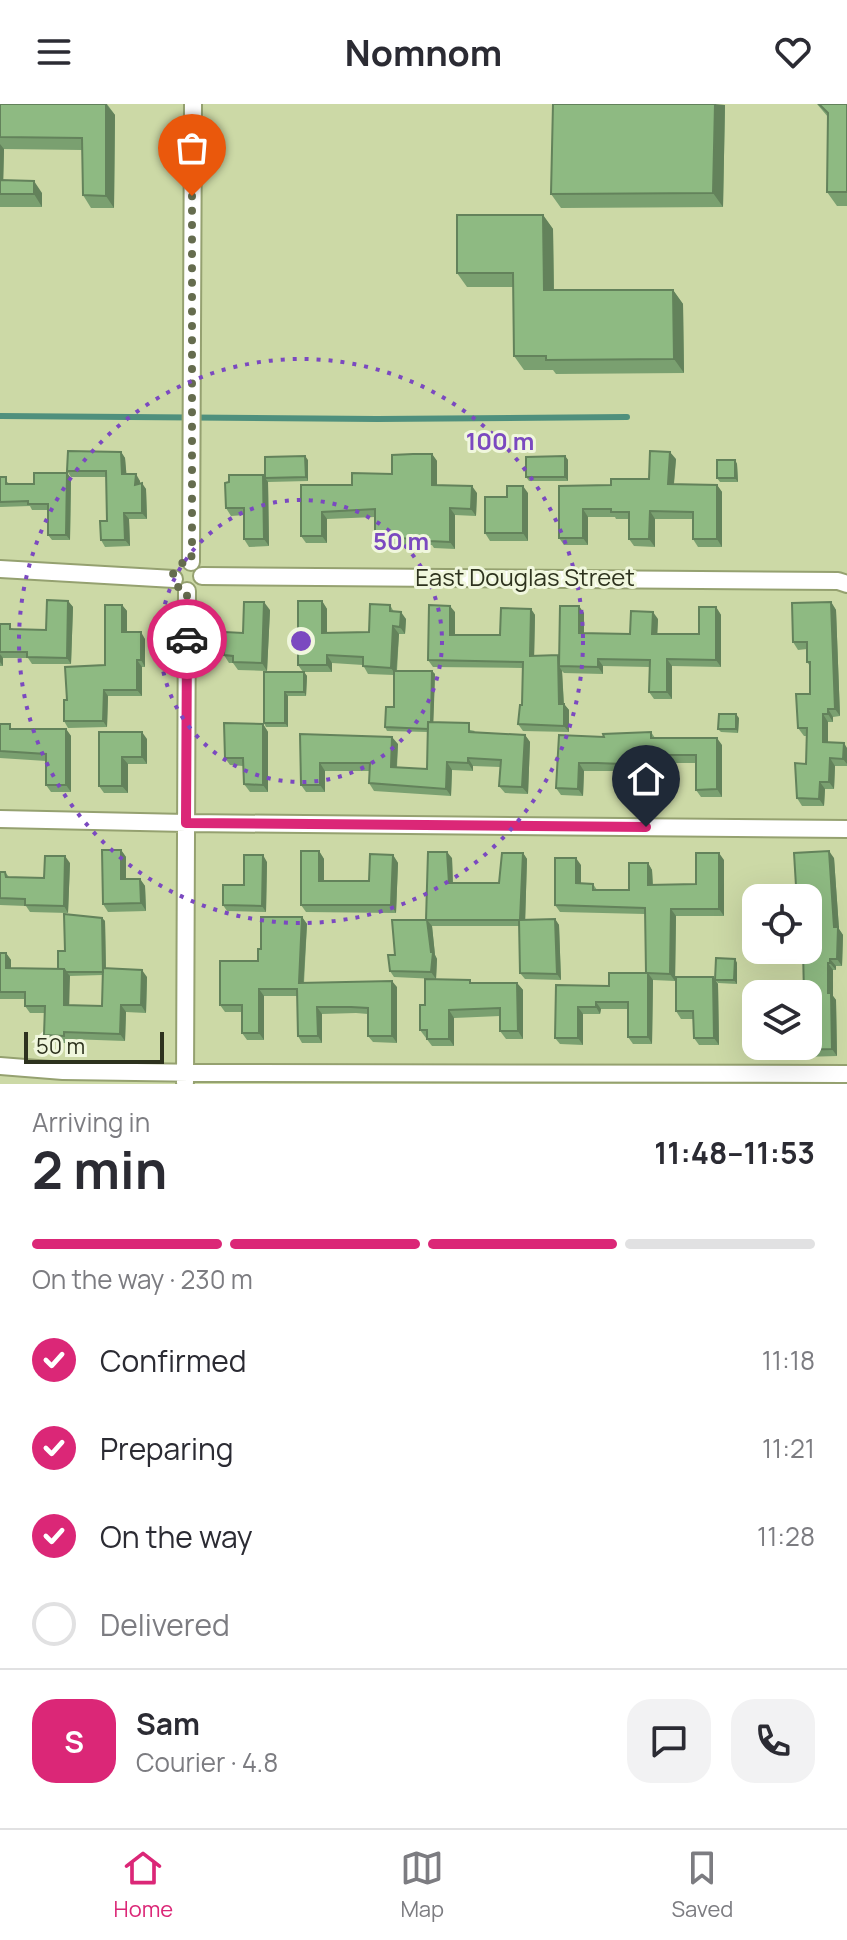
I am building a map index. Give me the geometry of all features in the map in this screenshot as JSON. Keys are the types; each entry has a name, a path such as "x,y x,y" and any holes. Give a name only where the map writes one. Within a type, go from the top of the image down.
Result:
{"street":[{"path":"191,562 193,104"},
{"path":"191,562 199,567 202,576 196,588 187,591 178,587 174,579 178,566 191,562"},
{"path":"0,569 174,579"},
{"name":"East Douglas Street","path":"202,576 838,581 847,584"},
{"path":"185,1078 187,591"},
{"path":"0,819 847,829"},
{"path":"0,1066 185,1078 847,1074"}],"building":[{"path":"0,104 106,104 106,196 83,195 82,138 0,137"},
{"path":"553,104 715,104 713,193 551,194"},
{"path":"819,104 847,104 847,192 827,192 828,113"},
{"path":"0,180 34,181 34,194 0,194"},
{"path":"457,215 543,215 544,290 673,290 674,359 546,360 546,356 514,356 513,273 457,273"},
{"path":"68,451 121,452 122,474 136,474 135,485 142,483 142,513 124,513 125,540 101,540 100,521 107,521 106,471 67,471"},
{"path":"650,451 670,452 668,484 717,485 717,539 693,539 693,512 650,511 649,539 629,539 629,512 611,512 611,509 583,509 583,538 559,538 559,486 611,485 611,479 649,479"},
{"path":"432,454 432,485 472,486 471,509 450,508 450,542 429,541 429,538 375,539 375,509 322,512 322,536 301,536 301,485 352,485 352,473 392,474 392,455"},
{"path":"305,456 306,477 265,478 265,457"},
{"path":"565,456 565,477 526,477 526,457"},
{"path":"717,460 735,460 735,478 717,478"},
{"path":"34,473 67,473 66,535 48,535 48,504 0,502 0,477 6,477 6,484 34,484"},
{"path":"229,475 263,475 264,539 244,539 244,508 226,508 225,483 229,482"},
{"path":"507,486 523,486 523,533 485,533 485,497 507,497"},
{"path":"47,600 68,601 67,658 27,657 27,652 0,652 0,624 10,624 10,629 46,630"},
{"path":"298,601 322,601 322,633 369,632 370,604 390,605 390,611 401,612 400,627 393,626 391,668 363,666 363,657 327,655 327,665 298,665"},
{"path":"244,602 264,602 262,663 233,662 233,656 224,655 225,632 243,633"},
{"path":"831,602 835,709 828,709 828,714 823,714 823,742 844,743 843,759 830,758 829,782 820,782 819,799 797,798 795,763 806,764 807,728 798,728 796,694 810,694 810,662 807,662 807,642 793,642 792,603"},
{"path":"105,605 122,605 122,632 141,632 137,690 104,690 103,721 64,721 64,700 67,700 65,667 105,665"},
{"path":"429,605 450,606 450,635 500,635 501,608 531,609 530,656 558,655 559,704 564,704 564,726 518,724 522,705 523,662 428,660"},
{"path":"560,606 579,606 579,633 630,634 631,611 653,612 652,634 699,634 699,607 716,607 716,660 667,659 667,692 649,692 650,660 598,659 598,667 559,666"},
{"path":"394,671 432,671 431,722 428,722 428,729 385,727 386,707 394,707"},
{"path":"264,672 304,672 304,692 285,692 285,723 264,723"},
{"path":"719,714 736,714 736,729 718,729"},
{"path":"428,722 469,723 469,732 525,735 522,787 499,786 501,760 468,758 468,763 447,762 446,789 369,783 370,763 320,763 320,785 301,785 300,734 392,737 391,767 427,769"},
{"path":"224,723 263,724 263,785 244,784 243,758 225,758"},
{"path":"0,724 10,724 10,729 66,729 66,785 46,785 46,754 0,751"},
{"path":"99,732 142,732 142,757 122,757 122,786 99,786"},
{"path":"651,732 651,738 717,738 717,789 696,790 696,755 652,755 653,786 623,787 622,764 579,763 578,789 556,788 559,735 604,737 603,734"},
{"path":"102,850 121,850 121,879 140,879 141,903 103,904"},
{"path":"301,851 319,851 319,881 369,881 370,854 393,855 391,905 301,905"},
{"path":"829,851 834,927 838,927 837,959 830,959 828,963 832,1049 822,1049 822,980 804,980 803,964 822,964 822,884 796,884 794,853"},
{"path":"428,852 447,852 449,883 499,883 502,853 523,853 520,920 555,919 557,974 520,973 519,920 427,920 433,952 431,972 390,971 388,955 395,955 392,920 426,920"},
{"path":"696,853 719,853 719,909 671,909 670,974 648,973 648,1037 628,1037 628,1002 596,1002 596,1007 578,1007 578,1038 555,1038 556,985 609,986 609,973 646,973 645,908 555,905 555,858 576,858 576,883 593,884 593,890 629,890 629,863 648,863 648,885 696,884"},
{"path":"244,855 263,855 262,906 223,905 223,885 244,885"},
{"path":"45,856 65,856 64,906 25,905 25,899 0,898 0,872 5,872 6,877 44,878"},
{"path":"64,914 102,918 103,972 66,972 58,969 58,951 65,951"},
{"path":"261,917 302,917 299,983 392,981 392,1036 368,1036 368,1008 317,1007 318,1036 298,1036 297,989 259,989 259,1033 242,1033 242,1005 220,1005 220,961 258,961"},
{"path":"0,953 6,953 6,968 64,969 64,1005 102,1006 103,968 142,970 141,1005 121,1005 120,1034 64,1032 64,1036 44,1035 45,1006 25,1006 25,992 0,992"},
{"path":"716,958 735,959 734,980 715,980"},
{"path":"676,977 713,977 714,1038 694,1038 693,1011 676,1011"},
{"path":"425,979 517,983 518,1031 500,1031 500,1008 449,1010 449,1039 427,1039 427,1030 420,1030 420,1005 425,1005"}],"waterway":[{"path":"0,416 627,417"}],"way so far":[{"path":"187,639 187,591 175,584 173,574 182,563 191,562 192,549 192,196"}],"route":[{"path":"187,639 186,823 646,827"}]}
